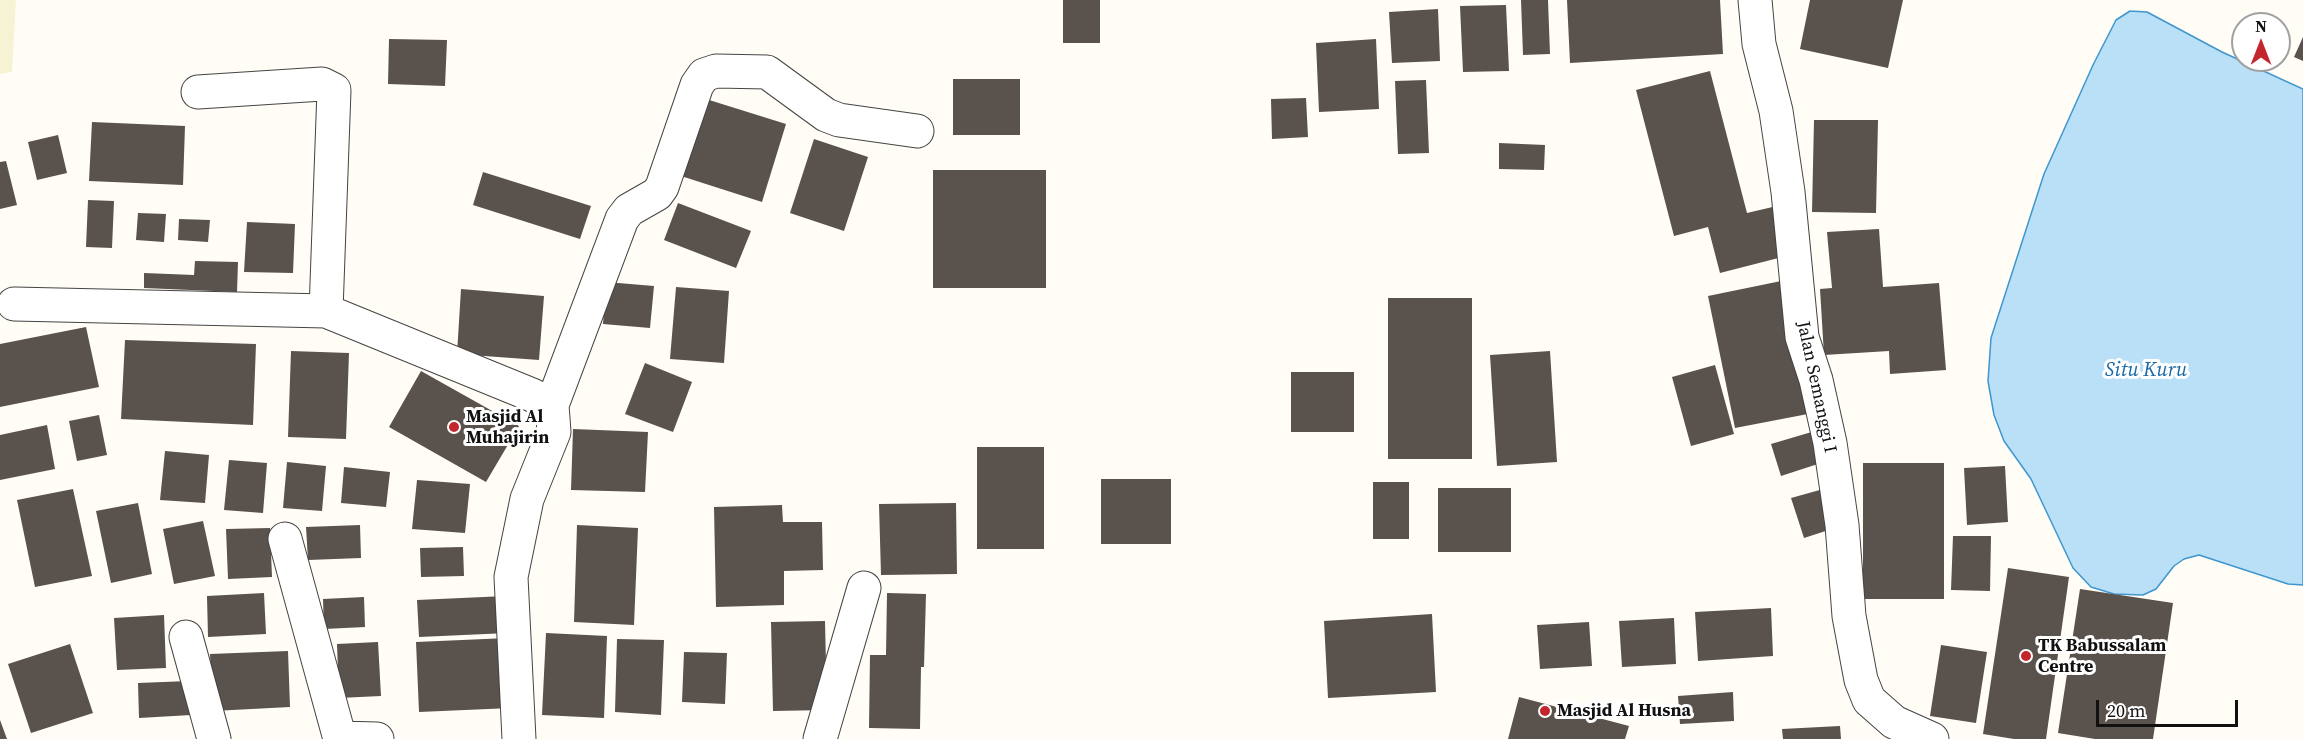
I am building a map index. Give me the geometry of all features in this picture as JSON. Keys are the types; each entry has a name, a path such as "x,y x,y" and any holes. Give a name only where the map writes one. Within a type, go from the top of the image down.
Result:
{"street":[{"name":"Jalan Semanggi I","path":"1755,0 1759,44 1776,111 1788,192 1802,337 1816,380 1830,443 1842,525 1849,616 1860,680 1869,700 1894,722 1932,739"},
{"path":"519,739 511,577 528,499 554,432 552,405 622,219 629,210 657,194 662,188 697,85 704,75 716,71 767,72 826,115 839,120 917,131"},
{"path":"198,92 322,84 334,90 326,311"},
{"path":"14,304 326,311 552,405"},
{"path":"285,539 340,739 377,739"},
{"path":"820,739 864,588"},
{"path":"186,637 214,739"}],"shaded area":[{"path":"0,0 16,0 12,72 0,74"}],"water":[{"name":"Situ Kuru","path":"2130,11 2147,12 2231,56 2231,72 2266,72 2303,89 2303,585 2288,584 2199,555 2184,559 2174,566 2156,589 2143,595 2114,594 2091,587 2073,568 2031,479 2004,441 1994,415 1988,381 1991,338 2044,174 2116,20"}],"building":[{"path":"1063,0 1100,0 1100,43 1063,43"},
{"path":"1521,0 1548,0 1550,54 1523,55"},
{"path":"1567,0 1720,0 1723,54 1570,63"},
{"path":"1810,0 1903,0 1888,68 1800,49"},
{"path":"1506,5 1509,71 1463,72 1460,6"},
{"path":"1438,9 1440,61 1392,63 1389,12"},
{"path":"2303,37 2303,61 2294,57"},
{"path":"389,39 447,40 445,86 388,84"},
{"path":"1376,39 1379,109 1319,112 1316,43"},
{"path":"1710,71 1747,213 1781,205 1794,254 1720,273 1708,227 1674,236 1636,90"},
{"path":"953,79 1020,79 1020,135 953,135"},
{"path":"1426,80 1429,153 1398,154 1395,81"},
{"path":"1306,98 1308,137 1272,139 1271,99"},
{"path":"706,99 786,124 762,202 681,176"},
{"path":"1814,120 1878,120 1876,213 1812,212"},
{"path":"92,122 185,126 183,185 89,181"},
{"path":"58,135 67,173 37,180 28,142"},
{"path":"814,139 868,157 844,231 790,213"},
{"path":"1499,143 1545,145 1544,170 1499,169"},
{"path":"6,161 17,205 0,209 0,162"},
{"path":"933,170 1046,170 1046,288 933,288"},
{"path":"483,172 591,206 580,239 473,205"},
{"path":"88,200 114,201 112,248 86,247"},
{"path":"678,203 751,231 736,268 664,240"},
{"path":"138,213 166,214 164,242 136,240"},
{"path":"179,219 210,220 208,242 178,240"},
{"path":"247,222 295,224 293,273 244,272"},
{"path":"1879,229 1883,287 1939,283 1946,370 1890,374 1889,351 1824,355 1820,289 1832,288 1827,232"},
{"path":"195,261 238,262 237,292 144,288 144,273 194,275"},
{"path":"1786,280 1813,413 1735,428 1708,296"},
{"path":"606,282 654,286 650,328 603,324"},
{"path":"676,287 729,291 724,363 670,359"},
{"path":"461,289 544,296 539,360 457,354"},
{"path":"1388,298 1472,298 1472,459 1388,459"},
{"path":"86,327 99,387 0,407 0,344"},
{"path":"125,340 256,344 253,425 121,419"},
{"path":"291,351 349,353 346,439 288,437"},
{"path":"1550,351 1557,462 1497,466 1490,355"},
{"path":"645,363 692,382 673,432 625,414"},
{"path":"1715,365 1734,434 1691,446 1672,377"},
{"name":"Masjid Al Muhajirin","path":"421,371 519,426 486,482 389,427"},
{"path":"1291,372 1354,372 1354,432 1291,432"},
{"path":"99,415 107,455 77,461 69,421"},
{"path":"47,425 55,469 0,480 0,435"},
{"path":"573,429 648,432 645,492 571,490"},
{"path":"1815,431 1824,462 1781,476 1771,444"},
{"path":"977,447 1044,447 1044,549 977,549"},
{"path":"165,451 209,455 205,503 160,500"},
{"path":"229,460 267,463 263,513 224,510"},
{"path":"287,462 326,466 322,511 283,508"},
{"path":"1863,463 1944,463 1944,599 1863,599"},
{"path":"2005,466 2008,522 1967,525 1964,468"},
{"path":"344,467 390,472 386,507 341,503"},
{"path":"1101,479 1171,479 1171,544 1101,544"},
{"path":"417,480 470,484 465,533 412,529"},
{"path":"1373,482 1409,482 1409,539 1373,539"},
{"path":"1438,488 1511,488 1511,552 1438,552"},
{"path":"1827,488 1838,527 1804,538 1791,498"},
{"path":"73,489 92,576 35,587 17,500"},
{"path":"138,503 152,574 111,583 96,511"},
{"path":"956,503 957,574 881,575 879,504"},
{"path":"782,505 783,522 822,522 823,570 784,571 784,605 716,607 714,507"},
{"path":"203,521 215,576 174,584 163,529"},
{"path":"360,525 361,558 308,560 306,527"},
{"path":"577,525 638,528 634,625 574,622"},
{"path":"270,528 272,577 228,579 226,529"},
{"path":"1953,536 1991,536 1990,591 1951,590"},
{"path":"463,547 464,576 421,577 420,548"},
{"name":"TK Babussalam Centre","path":"2008,568 2069,577 2046,739 2014,739 1983,734"},
{"path":"2080,589 2173,603 2153,739 2095,739 2058,733"},
{"path":"264,593 266,634 208,637 207,596"},
{"path":"887,593 926,594 920,729 869,728 870,655 886,655"},
{"path":"506,596 508,633 419,637 417,600"},
{"path":"364,597 365,627 324,629 323,599"},
{"path":"1771,608 1773,656 1698,661 1695,612"},
{"path":"1432,614 1436,692 1328,698 1324,621"},
{"path":"164,615 166,668 117,670 114,618"},
{"path":"1674,618 1676,664 1622,667 1619,621"},
{"path":"825,621 827,710 773,711 771,622"},
{"path":"1589,622 1592,666 1540,669 1537,625"},
{"path":"546,633 607,636 604,718 542,715"},
{"path":"508,638 511,708 419,712 416,642"},
{"path":"617,639 664,640 661,715 615,712"},
{"path":"378,642 381,696 339,698 337,644"},
{"path":"70,644 93,713 31,733 8,664"},
{"path":"1941,645 1987,652 1976,723 1930,716"},
{"path":"288,651 290,707 213,711 210,654"},
{"path":"684,652 727,653 725,704 682,702"},
{"path":"189,681 191,715 139,718 138,683"},
{"path":"1733,692 1734,721 1680,724 1678,696"},
{"name":"Masjid Al Husna","path":"1519,697 1629,726 1625,739 1508,739"},
{"path":"0,720 7,739 0,739"},
{"path":"1840,726 1841,739 1783,739 1782,729"}],"place":[{"name":"Masjid Al Muhajirin","path":"454,427"},
{"name":"TK Babussalam Centre","path":"2026,656"},
{"name":"Masjid Al Husna","path":"1545,711"}]}
